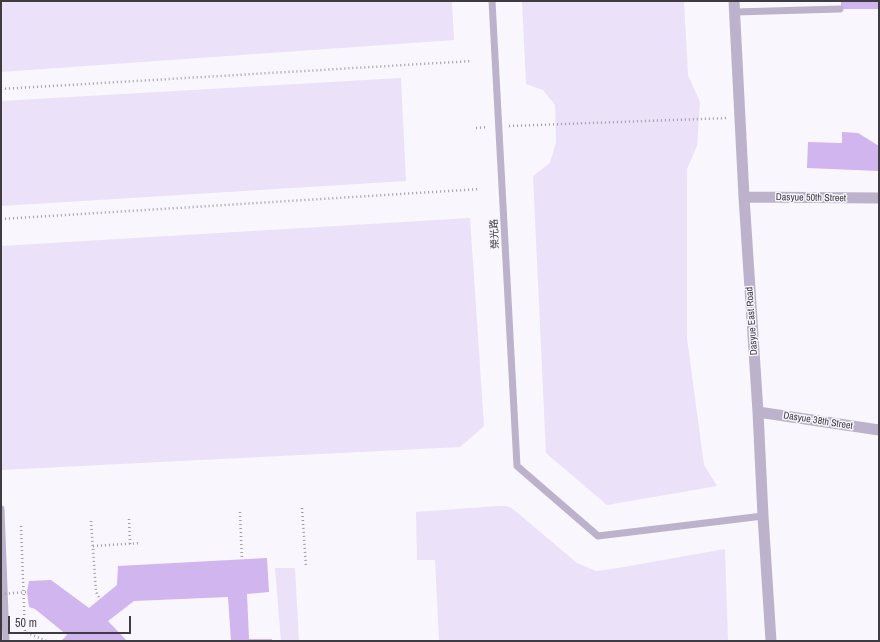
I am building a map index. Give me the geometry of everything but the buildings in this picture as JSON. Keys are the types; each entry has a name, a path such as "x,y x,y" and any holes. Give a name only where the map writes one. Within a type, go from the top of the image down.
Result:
{"street":[{"name":"Dasyue East Road","path":"735,7 744,197 771,641"},
{"name":"Dasyue 50th Street","path":"744,197 879,198"},
{"name":"Dasyue 38th Street","path":"758,412 879,430"}],"lane":[{"name":"榮光路","path":"492,1 517,466 598,536 763,516"},
{"path":"735,7 840,9"},
{"path":"1,509 6,641"}],"path":[{"path":"1,89 472,61"},
{"path":"476,128 740,118"},
{"path":"1,219 480,189"},
{"path":"302,508 306,567"},
{"path":"240,512 242,560"},
{"path":"129,519 130,544"},
{"path":"91,522 96,592 100,599"},
{"path":"21,526 25,632 47,641"},
{"path":"93,546 140,543"},
{"path":"1,594 27,592"}],"shaded area":[{"path":"1,1 452,1 454,40 1,72"},
{"path":"522,1 684,1 688,75 700,102 697,146 687,169 687,338 704,465 717,486 607,505 546,453 533,176 550,163 556,142 555,105 543,90 526,84"},
{"path":"401,78 406,181 1,206 1,101"},
{"path":"470,218 484,426 460,447 1,470 1,246"},
{"path":"507,506 513,509 577,563 596,571 725,549 728,641 439,641 435,560 417,560 416,512"},
{"path":"275,568 295,568 299,641 281,641"}]}
